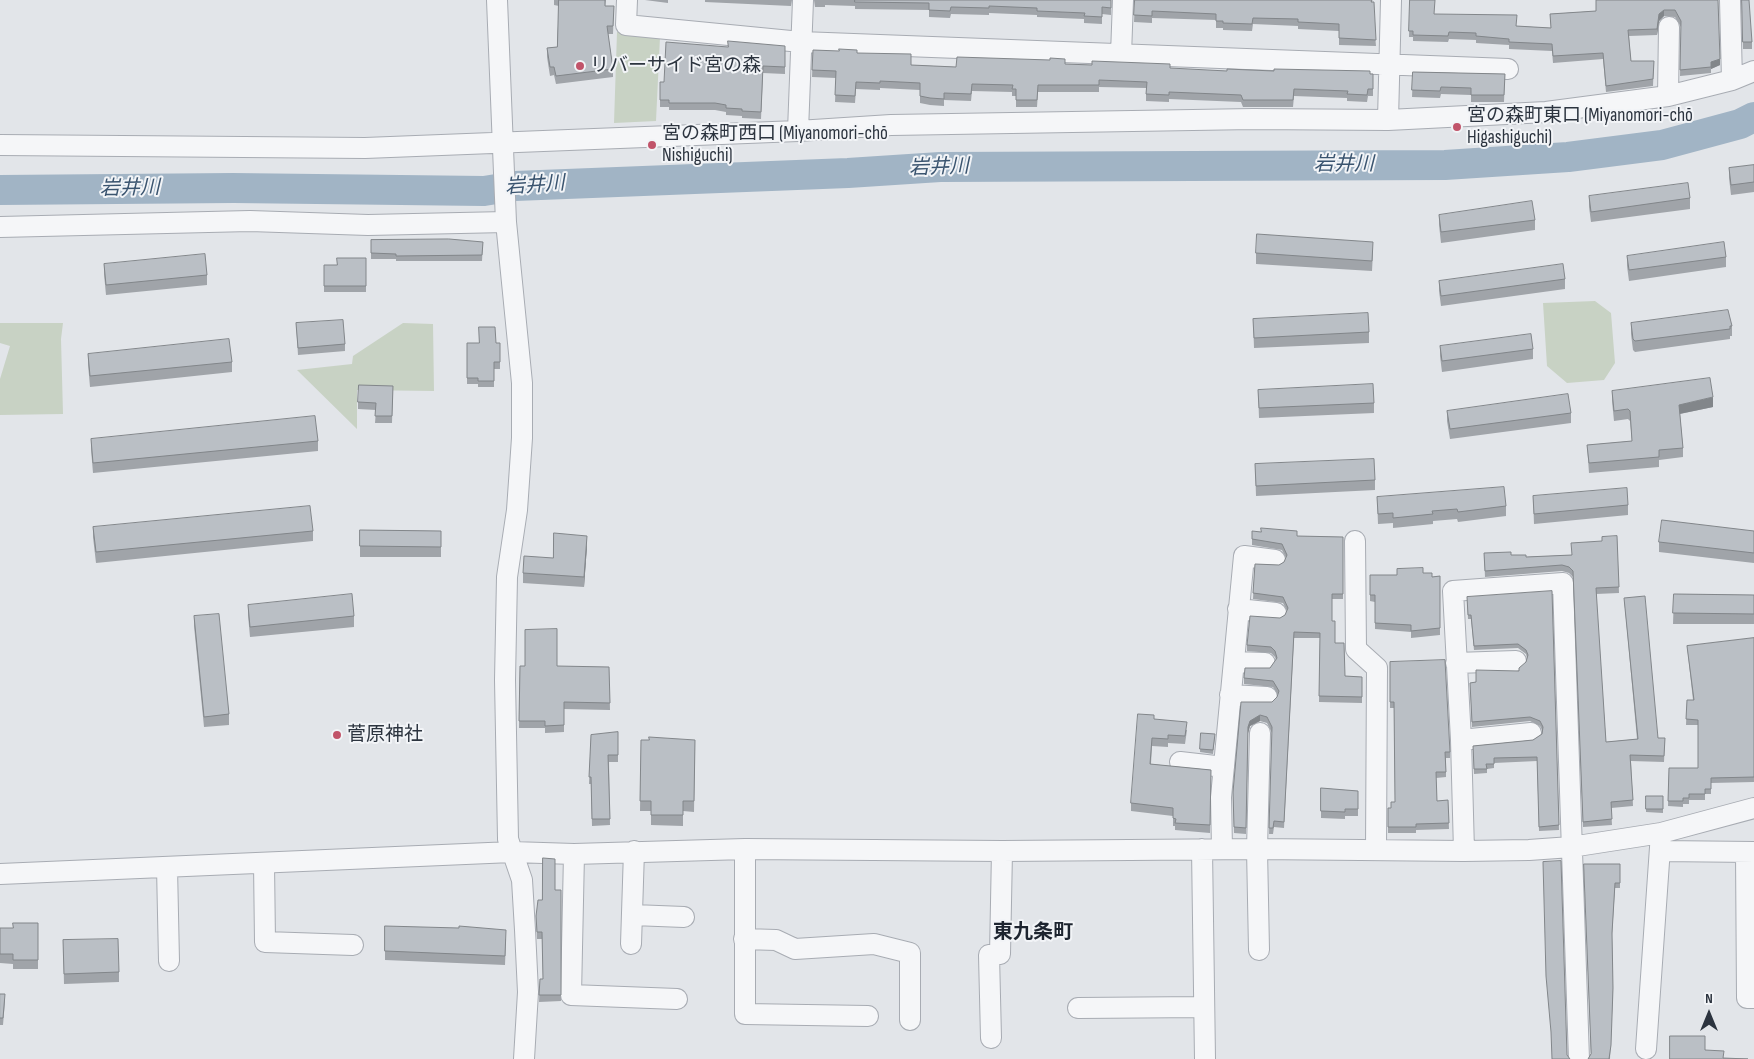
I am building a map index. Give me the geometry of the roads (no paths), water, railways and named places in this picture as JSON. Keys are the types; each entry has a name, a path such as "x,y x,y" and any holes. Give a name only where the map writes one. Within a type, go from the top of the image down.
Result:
{"street":[{"path":"497,0 506,218 522,384 522,438 517,510 507,577 505,661 508,839 522,880 526,930 528,992 524,1059"},
{"path":"627,0 626,25 801,42 1508,69"},
{"path":"798,131 803,0"},
{"path":"1121,55 1123,0"},
{"path":"1388,120 1390,0"},
{"path":"1730,0 1732,80"},
{"path":"1668,96 1669,27"},
{"path":"0,145 503,148 891,124 1253,119 1388,120 1546,112 1668,96 1732,80 1754,71"},
{"path":"0,227 250,222 368,225 506,218"},
{"path":"1355,541 1356,648 1377,668 1376,849"},
{"path":"1222,849 1220,797 1244,556 1275,560"},
{"path":"1464,851 1461,740 1453,591 1563,583 1579,1059"},
{"path":"1238,609 1276,613"},
{"path":"1456,662 1516,661"},
{"path":"1234,662 1265,663"},
{"path":"1230,695 1267,697"},
{"path":"1259,950 1257,849 1260,733"},
{"path":"1461,740 1531,733"},
{"path":"1180,762 1224,767"},
{"path":"1661,842 1754,808"},
{"path":"1646,1049 1661,842"},
{"path":"0,874 512,852 574,854 745,849 1376,849 1464,851 1661,842 1750,852 1751,942 1747,998 1754,998"},
{"path":"745,849 745,1014 868,1016"},
{"path":"1202,849 1205,1059"},
{"path":"991,1038 990,955 1000,954 1002,850"},
{"path":"631,944 634,851"},
{"path":"574,854 571,995 677,999"},
{"path":"264,863 265,942 352,945"},
{"path":"167,867 169,961"},
{"path":"633,915 684,917"},
{"path":"744,939 776,940 795,949 874,944 910,953 910,1020"},
{"path":"1078,1008 1203,1007"}],"waterway":[{"name":"岩井川","path":"0,190 233,188 484,191 515,186 848,173 940,167 1445,165 1568,157 1662,145 1740,124 1754,117"}],"place":[{"name":"リバーサイド宮の森","path":"580,66"},
{"name":"宮の森町東口 (Miyanomori-chō Higashiguchi)","path":"1457,127"},
{"name":"宮の森町西口 (Miyanomori-chō Nishiguchi)","path":"652,145"},
{"name":"菅原神社","path":"337,735"}],"district":[{"name":"東九条町","path":"1033,933"}]}
